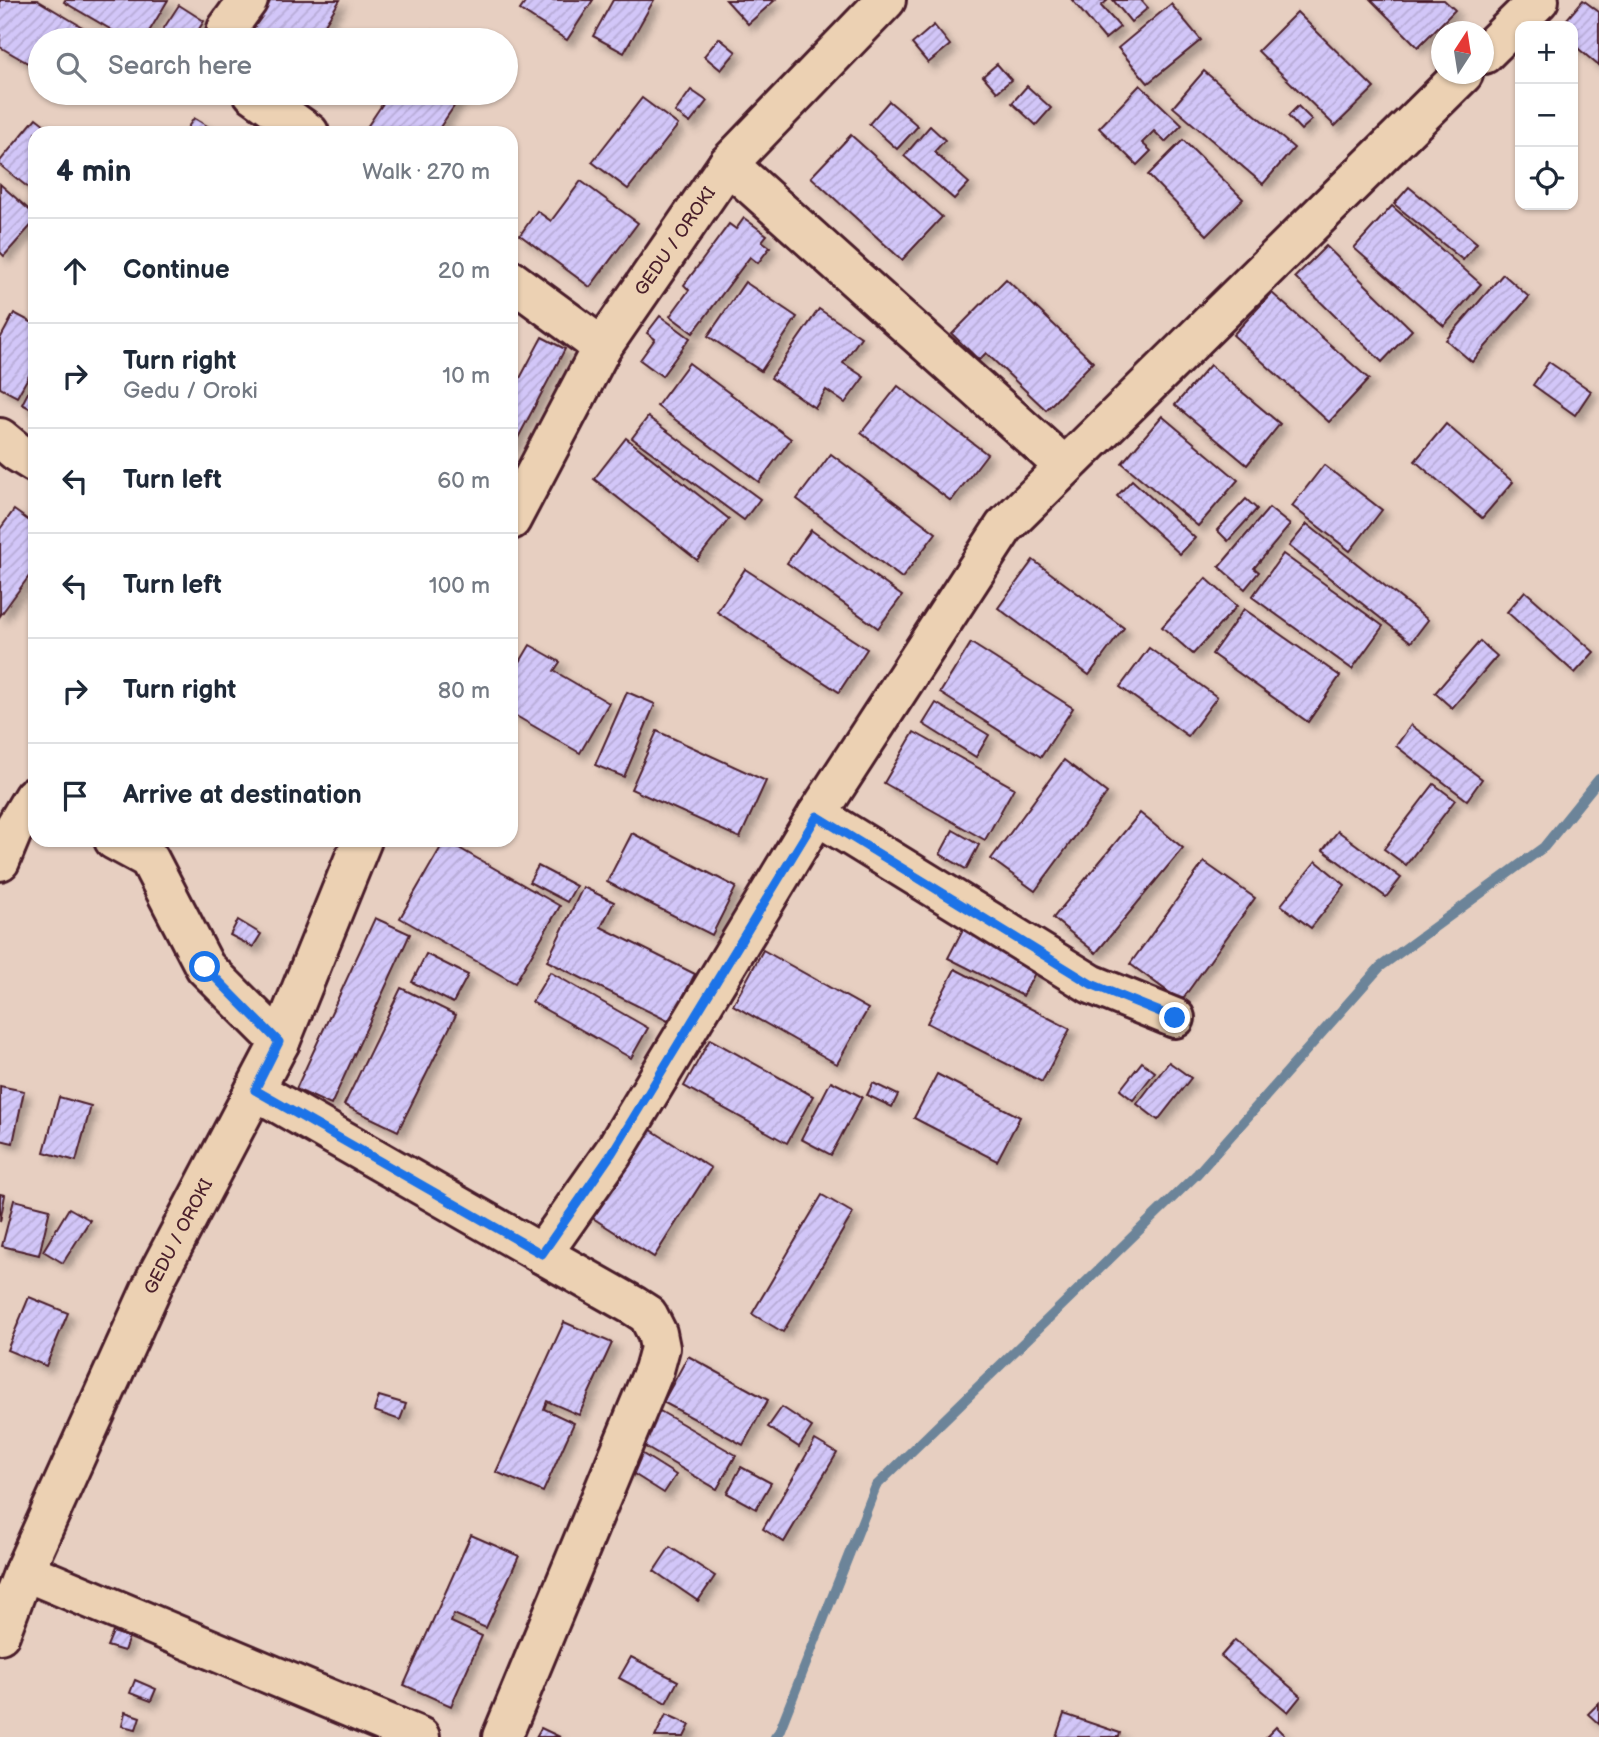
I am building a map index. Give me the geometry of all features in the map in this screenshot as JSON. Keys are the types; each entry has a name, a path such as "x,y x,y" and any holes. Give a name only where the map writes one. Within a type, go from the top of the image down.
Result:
{"street":[{"path":"229,28 248,0"},
{"name":"GEDU / OROKI","path":"518,507 602,347 728,164 887,0"},
{"path":"1494,43 1539,0"},
{"path":"542,1254 612,1153 817,816 1004,527 1453,84"},
{"path":"270,105 299,126"},
{"path":"728,164 1064,466"},
{"path":"518,285 602,347"},
{"path":"0,438 28,459"},
{"path":"0,861 23,794"},
{"path":"817,816 1091,984 1175,1018"},
{"path":"127,847 149,859 205,967 279,1042"},
{"name":"GEDU / OROKI","path":"0,1634 24,1571 156,1276 279,1042 359,847"},
{"path":"255,1090 634,1306 648,1315 657,1333 660,1348 654,1370 502,1737"},
{"path":"24,1571 421,1737"}],"building":[{"path":"0,0 37,0 84,28 28,28 28,63 0,47"},
{"path":"168,0 151,28 108,28 64,2"},
{"path":"271,0 340,0 322,28 254,28"},
{"path":"527,0 593,0 567,40 520,10"},
{"path":"613,0 654,0 624,53 593,36"},
{"path":"726,0 775,0 748,24"},
{"path":"1072,0 1108,0 1101,6 1120,27 1105,39"},
{"path":"1113,0 1141,0 1148,8 1131,22"},
{"path":"1371,0 1444,0 1455,10 1444,21 1431,21 1431,34 1418,47"},
{"path":"1583,0 1599,12 1599,66 1578,48 1578,21 1565,21"},
{"path":"1171,4 1201,40 1148,83 1118,48"},
{"path":"179,5 204,21 200,28 164,28"},
{"path":"1297,12 1374,88 1335,126 1258,51"},
{"path":"934,25 950,45 928,63 912,44"},
{"path":"719,38 736,52 721,70 704,56"},
{"path":"997,64 1011,80 997,92 983,76"},
{"path":"1204,71 1294,148 1263,184 1173,107"},
{"path":"1140,85 1182,125 1165,142 1154,131 1142,143 1151,151 1137,165 1099,128"},
{"path":"1027,86 1051,108 1036,125 1012,103"},
{"path":"691,90 707,101 690,123 675,112"},
{"path":"642,98 678,125 628,189 592,162"},
{"path":"889,101 918,126 897,149 869,124"},
{"path":"382,105 455,105 441,126 368,126"},
{"path":"1298,106 1312,120 1301,130 1288,116"},
{"path":"36,118 46,126 29,126"},
{"path":"194,118 207,126 189,126"},
{"path":"930,126 945,140 934,152 969,183 954,199 904,156"},
{"path":"28,128 28,187 0,165 0,161"},
{"path":"851,135 942,217 902,260 811,177"},
{"path":"1183,140 1243,199 1207,235 1148,175"},
{"path":"581,181 638,223 590,287 520,235 537,211 551,221"},
{"path":"0,184 28,209 28,229 4,256 0,252"},
{"path":"1409,187 1477,243 1463,260 1394,204"},
{"path":"1392,206 1481,284 1444,326 1354,248"},
{"path":"744,218 767,235 762,241 770,247 758,263 750,257 693,333 670,316 689,290 684,285 729,224 736,229"},
{"path":"1326,246 1412,330 1382,362 1295,277"},
{"path":"1503,274 1529,297 1472,362 1446,340"},
{"path":"1006,279 1093,362 1046,410 986,353 979,360 952,334"},
{"path":"745,282 797,317 761,371 708,336"},
{"path":"1272,293 1369,379 1329,422 1233,335"},
{"path":"819,309 861,337 843,363 864,377 845,403 826,390 815,408 771,378"},
{"path":"14,313 28,320 28,377 17,397 0,388 0,339"},
{"path":"660,316 690,338 662,376 640,360 655,339 647,333"},
{"path":"542,337 565,349 518,438 518,382"},
{"path":"1549,362 1591,391 1575,415 1533,385"},
{"path":"689,363 791,439 759,482 657,406"},
{"path":"1210,365 1280,424 1247,465 1175,405"},
{"path":"898,386 987,454 951,501 861,433"},
{"path":"28,393 28,407 22,404"},
{"path":"1162,416 1238,480 1198,526 1122,463"},
{"path":"648,417 760,499 744,520 632,438"},
{"path":"1446,424 1513,482 1482,518 1415,461"},
{"path":"626,438 729,519 697,560 594,479"},
{"path":"831,454 936,533 902,578 797,499"},
{"path":"1324,465 1382,510 1350,551 1292,506"},
{"path":"1132,480 1195,538 1180,554 1117,496"},
{"path":"1246,499 1257,509 1228,541 1217,530"},
{"path":"1269,508 1290,525 1254,568 1259,572 1245,589 1219,567"},
{"path":"14,510 28,520 28,578 0,616 0,529"},
{"path":"1307,524 1428,620 1411,642 1289,546"},
{"path":"811,530 902,596 878,628 787,563"},
{"path":"1283,554 1383,626 1352,669 1252,597"},
{"path":"1033,560 1124,628 1089,675 998,608"},
{"path":"745,569 867,649 839,692 717,612"},
{"path":"1206,578 1237,606 1193,654 1162,627"},
{"path":"1525,591 1594,652 1575,673 1507,612"},
{"path":"1244,609 1340,676 1308,722 1212,654"},
{"path":"1480,641 1497,656 1452,708 1435,693"},
{"path":"971,643 1073,708 1041,757 940,693"},
{"path":"530,645 560,662 554,671 609,703 580,753 518,717 518,665"},
{"path":"1149,648 1217,697 1188,736 1120,687"},
{"path":"627,692 655,704 624,777 595,765"},
{"path":"936,703 989,735 976,757 923,724"},
{"path":"1411,725 1482,779 1467,800 1396,746"},
{"path":"657,731 766,781 740,838 631,789"},
{"path":"914,732 1014,788 985,840 884,783"},
{"path":"1064,760 1107,793 1035,891 991,859"},
{"path":"1434,784 1455,800 1406,865 1384,849"},
{"path":"1140,813 1183,848 1096,953 1053,918"},
{"path":"953,830 979,845 966,869 940,854"},
{"path":"1338,831 1401,878 1386,897 1323,850"},
{"path":"632,833 736,887 712,935 607,882"},
{"path":"441,847 457,847 560,906 515,983 400,918"},
{"path":"1316,861 1345,885 1311,928 1281,905"},
{"path":"1204,862 1255,898 1181,1001 1130,964"},
{"path":"538,866 576,886 567,902 529,882"},
{"path":"583,887 614,902 601,927 695,974 670,1022 547,961"},
{"path":"375,918 410,934 331,1105 296,1089"},
{"path":"238,920 261,934 253,947 230,935"},
{"path":"963,929 1037,969 1023,996 948,958"},
{"path":"763,950 868,1009 837,1064 733,1005"},
{"path":"426,954 468,975 453,1003 412,982"},
{"path":"955,969 1070,1029 1042,1082 927,1023"},
{"path":"550,972 648,1028 631,1058 532,1002"},
{"path":"401,988 456,1015 398,1131 344,1105"},
{"path":"710,1039 813,1096 787,1143 684,1086"},
{"path":"1142,1062 1155,1072 1133,1100 1120,1090"},
{"path":"1169,1062 1191,1078 1158,1120 1137,1104"},
{"path":"937,1074 1020,1117 997,1161 914,1118"},
{"path":"831,1081 862,1097 831,1155 801,1139"},
{"path":"873,1083 898,1095 892,1107 867,1095"},
{"path":"0,1086 24,1091 13,1143 0,1140"},
{"path":"59,1097 91,1106 76,1161 44,1152"},
{"path":"645,1126 711,1168 654,1257 588,1215"},
{"path":"0,1194 5,1195 0,1222"},
{"path":"822,1195 853,1213 783,1332 752,1314"},
{"path":"14,1200 50,1209 39,1255 2,1246"},
{"path":"69,1208 90,1220 63,1263 43,1251"},
{"path":"29,1297 68,1313 46,1366 7,1350"},
{"path":"564,1322 612,1343 579,1415 547,1401 544,1409 574,1423 543,1492 496,1472"},
{"path":"688,1356 768,1400 743,1445 663,1402"},
{"path":"379,1396 406,1404 400,1420 374,1411"},
{"path":"782,1407 812,1427 799,1447 768,1427"},
{"path":"660,1411 736,1455 717,1489 640,1444"},
{"path":"815,1440 837,1453 784,1542 763,1529"},
{"path":"638,1451 676,1475 664,1493 626,1469"},
{"path":"741,1467 771,1483 756,1509 727,1493"},
{"path":"471,1535 519,1556 486,1628 454,1614 451,1622 482,1636 451,1706 404,1685"},
{"path":"670,1547 715,1576 698,1601 654,1571"},
{"path":"113,1632 129,1637 124,1651 107,1646"},
{"path":"1235,1640 1301,1696 1288,1712 1221,1656"},
{"path":"631,1657 678,1681 666,1703 619,1678"},
{"path":"135,1680 156,1689 151,1701 130,1693"},
{"path":"1599,1703 1599,1724 1588,1714"},
{"path":"125,1712 140,1717 136,1729 122,1726"},
{"path":"666,1714 690,1725 684,1737 655,1737"},
{"path":"1064,1714 1120,1733 1119,1737 1056,1737"},
{"path":"1276,1727 1286,1737 1266,1737"},
{"path":"541,1728 560,1737 536,1737"}],"waterway":[{"path":"775,1737 876,1486 1197,1174 1380,967 1544,847 1599,779"}],"route":[{"path":"205,967 279,1042 255,1090 542,1254 612,1153 817,816 1091,984 1175,1018"}]}
